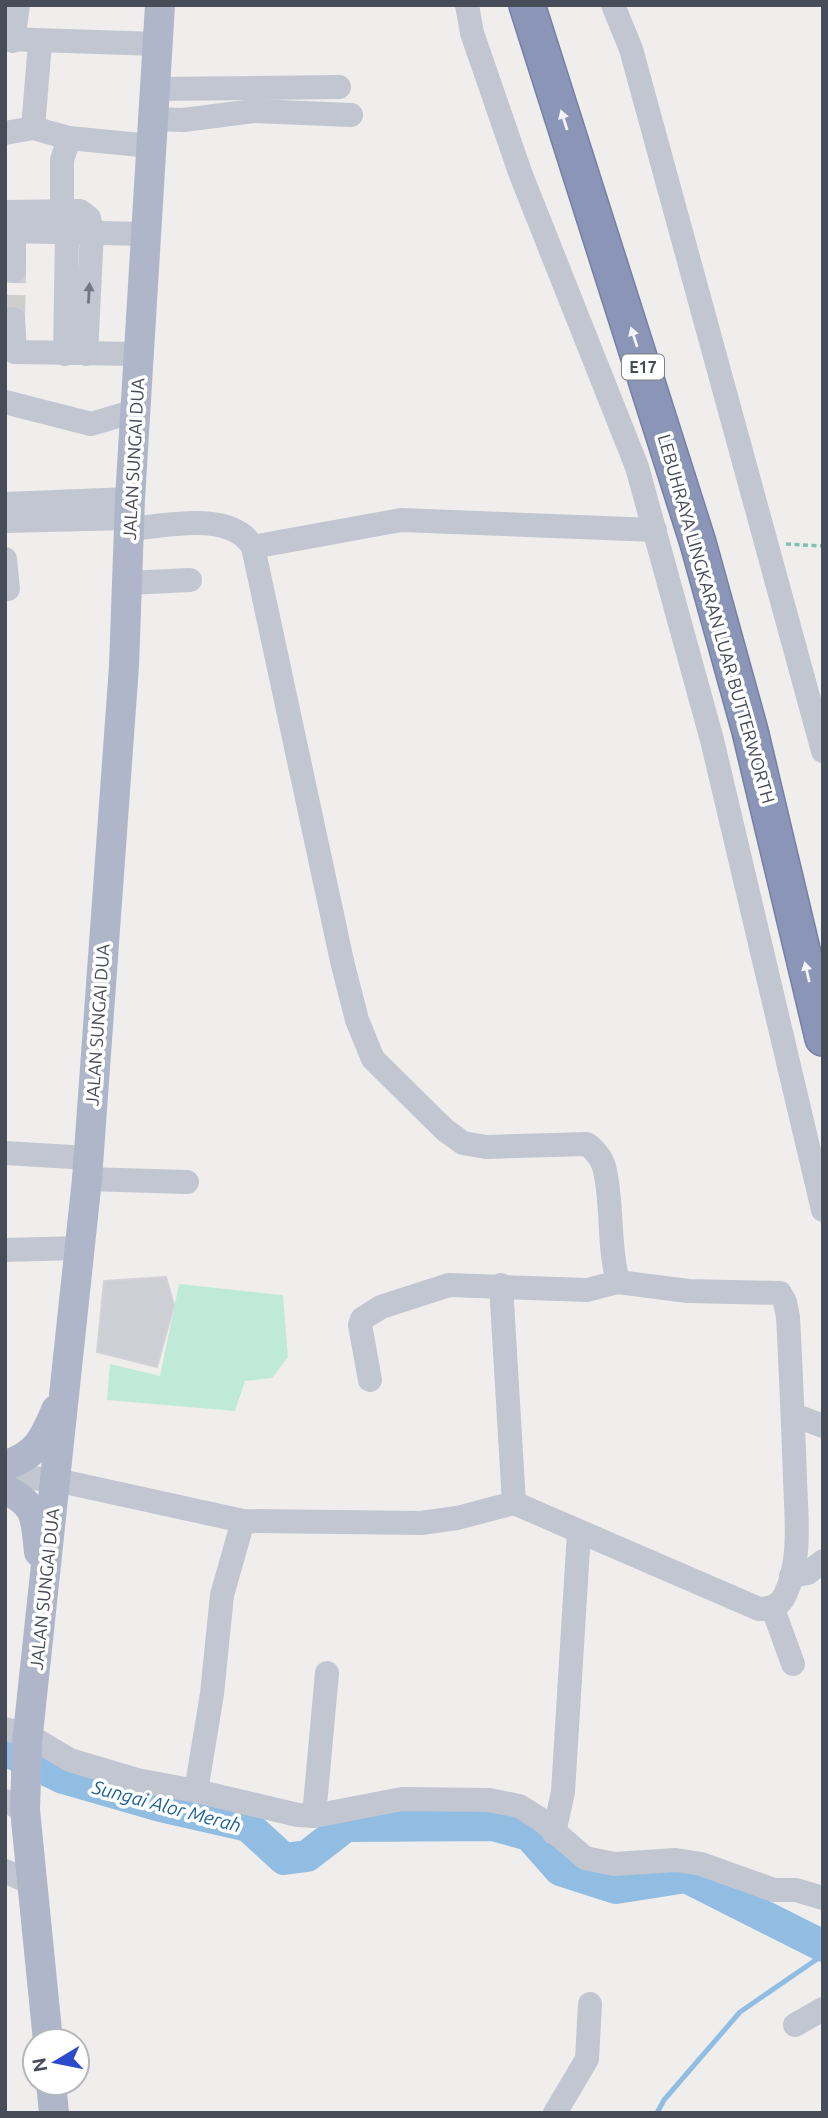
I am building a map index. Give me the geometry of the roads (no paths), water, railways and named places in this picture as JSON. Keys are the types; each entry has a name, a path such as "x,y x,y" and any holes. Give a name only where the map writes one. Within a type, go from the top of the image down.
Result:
{"highway":[{"name":"LEBUHRAYA LINGKARAN LUAR BUTTERWORTH","path":"527,5 698,543 761,728 823,932"},
{"name":"LEBUHRAYA LINGKARAN LUAR BUTTERWORTH","path":"551,5 716,525 761,728 823,1038"}],"main road":[{"name":"JALAN SUNGAI DUA","path":"45,2027 18,1877 20,1735 45,1591 88,1168 128,583 135,411 160,5"},
{"path":"5,1465 25,1460 44,1438 65,1390"},
{"path":"5,1489 26,1500 36,1522 45,1591"}],"street":[{"path":"18,5 9,40 40,43 158,44"},
{"path":"467,5 472,33 521,175 637,467 712,740 823,1210"},
{"path":"613,5 631,49 763,542 823,751"},
{"path":"33,128 40,43"},
{"path":"155,89 339,88"},
{"path":"5,133 33,128 69,138 152,133 183,120 254,111 351,115"},
{"path":"69,138 62,160 74,225 75,354"},
{"path":"14,271 8,225 74,225 146,234"},
{"path":"13,319 15,352 139,354"},
{"path":"5,402 91,424 135,411"},
{"path":"5,504 207,524 229,527 247,536 253,547 342,961 357,1020 373,1059 414,1102 463,1143 486,1147 587,1144 598,1153 605,1169 609,1231 618,1282"},
{"path":"5,521 130,515"},
{"path":"253,547 401,520 655,530"},
{"path":"5,559 8,589"},
{"path":"128,583 191,580"},
{"path":"5,1153 187,1182"},
{"path":"5,1250 80,1248"},
{"path":"5,1476 56,1480 243,1521 421,1523 457,1518 514,1503 738,1602 759,1609 773,1609 785,1597 791,1576 796,1530 794,1415 788,1317 780,1293 688,1291 618,1282 587,1290 449,1285 367,1315 360,1325 370,1380"},
{"path":"501,1285 514,1503"},
{"path":"794,1415 823,1426"},
{"path":"197,1791 212,1694 222,1595 243,1521"},
{"path":"554,1833 564,1792 579,1532"},
{"path":"791,1576 808,1573 823,1561"},
{"path":"773,1609 793,1664"},
{"path":"314,1816 327,1673"},
{"path":"20,1735 70,1760 137,1780 298,1815 314,1816 402,1799 489,1800 519,1806 540,1819 585,1858 614,1864 676,1860 701,1864 774,1890 820,1890"},
{"path":"555,2113 587,2059 590,2004"},
{"path":"795,2025 823,2009"}],"waterway":[{"name":"Sungai Alor Merah","path":"5,1750 63,1778 160,1806 248,1826 284,1859 307,1856 346,1826 493,1825 529,1835 560,1870 616,1888 686,1877 823,1946"},
{"path":"657,2113 664,2100 740,2012 823,1955"}],"tunnel":[{"path":"13,319 14,271"}]}
